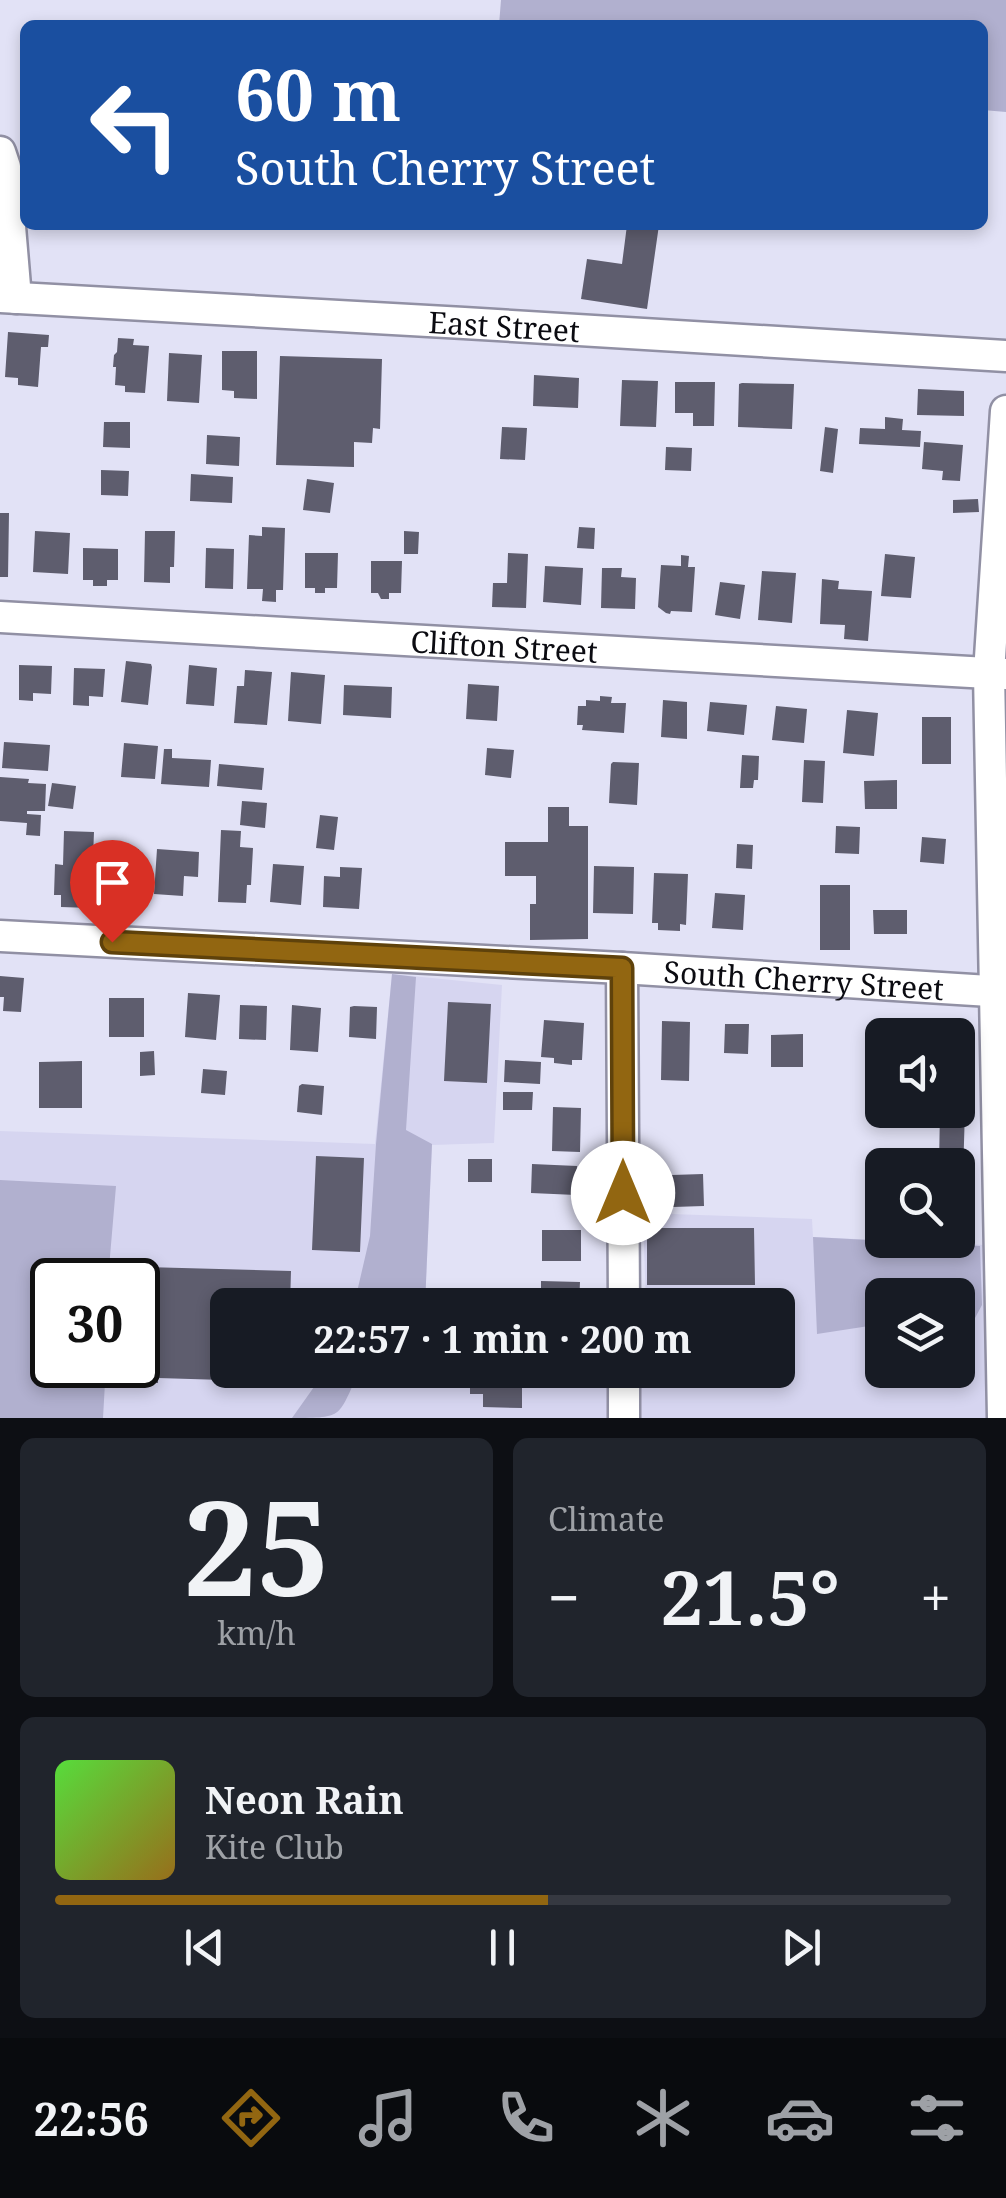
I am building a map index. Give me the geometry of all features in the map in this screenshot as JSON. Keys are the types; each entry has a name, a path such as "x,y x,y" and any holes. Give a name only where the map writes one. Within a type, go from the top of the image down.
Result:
{"street":[{"path":"0,152 5,168 8,298"},
{"name":"East Street","path":"8,298 1006,356"},
{"path":"1003,1418 997,674 1006,410"},
{"name":"Clifton Street","path":"0,616 997,674"},
{"name":"South Cherry Street","path":"0,936 1001,992"},
{"path":"622,968 624,1288"},
{"path":"624,1388 624,1418"}],"shaded area":[{"path":"501,0 1006,0 1006,112 988,110 988,20 499,20"},
{"path":"392,974 502,985 494,1143 432,1145 426,1288 210,1288 210,1388 795,1388 795,1288 645,1288 643,1213 812,1219 813,1237 865,1239 865,1258 975,1258 975,1245 1006,1246 1006,1418 0,1418 0,1131 375,1144"},
{"path":"392,974 416,977 406,1130 432,1144 426,1288 358,1288 370,1236"},
{"path":"0,1180 116,1186 110,1258 30,1258 30,1388 105,1388 103,1418 0,1418"},
{"path":"813,1237 865,1240 865,1258 975,1258 975,1246 980,1246 982,1305 975,1318 975,1278 865,1278 865,1327 817,1334"},
{"path":"313,1388 352,1388 338,1412 292,1418"}],"building":[{"path":"626,230 658,230 647,309 581,299 587,259 622,264"},
{"path":"8,332 49,335 48,347 41,347 38,387 18,385 18,378 5,377"},
{"path":"118,338 134,339 133,345 149,346 145,393 125,392 125,386 115,385 113,367"},
{"path":"222,351 257,351 257,399 234,398 234,391 222,390"},
{"path":"169,353 202,355 199,403 167,401"},
{"path":"280,356 382,359 380,429 373,428 372,443 354,442 354,467 276,465"},
{"path":"534,375 579,378 578,408 533,406"},
{"path":"622,380 658,381 656,427 620,426"},
{"path":"675,382 715,382 714,426 693,426 693,413 675,413"},
{"path":"742,383 794,384 792,429 738,427"},
{"path":"918,389 964,391 964,416 917,415"},
{"path":"885,417 903,419 902,430 921,431 920,447 859,444 860,428 885,429"},
{"path":"104,422 130,422 130,448 103,447"},
{"path":"502,427 527,428 525,460 500,459"},
{"path":"825,427 838,429 833,473 820,471"},
{"path":"207,435 240,437 239,466 206,464"},
{"path":"924,442 963,445 960,481 942,480 943,471 922,469"},
{"path":"666,447 692,448 691,471 665,470"},
{"path":"101,470 129,471 128,496 101,495"},
{"path":"191,474 233,477 232,503 190,501"},
{"path":"307,479 334,483 330,513 303,510"},
{"path":"978,499 979,512 953,513 953,500"},
{"path":"0,513 9,513 8,577 0,577"},
{"path":"262,527 285,528 283,590 276,590 276,602 262,601 263,589 247,589 249,535 262,536"},
{"path":"579,527 595,528 594,549 577,548"},
{"path":"35,531 70,533 68,574 33,572"},
{"path":"145,531 175,531 170,583 144,582"},
{"path":"404,531 419,532 418,554 404,554"},
{"path":"83,548 118,549 118,580 107,580 107,586 93,586 93,580 83,580"},
{"path":"206,548 234,549 233,589 205,588"},
{"path":"305,553 338,553 337,588 315,593 315,588 305,588"},
{"path":"508,553 528,554 526,608 492,607 493,583 507,583"},
{"path":"885,554 915,557 911,598 881,596"},
{"path":"681,555 689,556 688,567 695,567 692,612 670,614 658,607 661,565 681,566"},
{"path":"371,561 402,561 401,593 389,593 389,599 381,599 378,593 371,593"},
{"path":"545,566 583,568 581,605 543,602"},
{"path":"602,568 622,568 621,577 636,578 635,609 601,608"},
{"path":"762,571 796,573 792,623 758,620"},
{"path":"822,579 839,581 838,589 872,591 868,641 844,639 845,625 820,624"},
{"path":"720,582 745,585 740,619 715,615"},
{"path":"126,661 151,664 148,705 121,702"},
{"path":"19,665 52,666 51,694 33,693 33,701 19,700"},
{"path":"189,665 217,668 214,706 186,704"},
{"path":"74,668 105,669 103,697 89,696 89,706 73,705"},
{"path":"245,670 272,672 267,725 234,723 237,686 244,686"},
{"path":"291,672 325,675 321,724 288,721"},
{"path":"468,684 499,686 497,721 466,719"},
{"path":"344,685 392,687 391,718 343,715"},
{"path":"600,696 612,697 611,703 626,703 624,733 582,730 583,725 577,725 578,706 586,706 586,700 600,701"},
{"path":"663,700 687,702 687,739 661,737"},
{"path":"710,702 747,705 744,735 707,731"},
{"path":"776,706 807,709 804,743 772,740"},
{"path":"847,710 878,713 874,756 843,753"},
{"path":"922,717 951,717 951,764 922,764"},
{"path":"4,742 50,745 48,771 2,768"},
{"path":"124,743 158,746 155,779 121,777"},
{"path":"487,748 514,750 511,778 485,775"},
{"path":"164,749 172,749 172,758 211,760 209,787 161,784"},
{"path":"742,755 759,756 758,780 754,780 753,788 740,788"},
{"path":"804,760 825,761 823,803 802,802"},
{"path":"613,762 639,763 637,805 609,803"},
{"path":"219,764 264,768 262,790 217,786"},
{"path":"0,777 46,784 45,811 27,811 41,815 40,836 26,835 27,823 0,821"},
{"path":"897,780 897,809 865,809 864,781"},
{"path":"52,783 76,786 73,809 48,806"},
{"path":"242,801 267,803 265,828 240,825"},
{"path":"548,807 569,807 569,826 588,826 588,939 530,940 530,904 536,904 536,876 505,876 505,842 548,842"},
{"path":"320,815 338,817 334,850 316,848"},
{"path":"836,826 860,827 859,854 835,853"},
{"path":"221,830 241,831 240,847 253,848 246,903 218,902"},
{"path":"64,831 94,832 91,908 61,907 61,895 54,895 55,864 63,865"},
{"path":"922,837 946,839 944,864 920,862"},
{"path":"737,844 753,845 752,869 736,868"},
{"path":"107,848 139,849 138,896 105,894"},
{"path":"157,849 199,852 198,877 184,876 183,896 154,894"},
{"path":"273,864 304,866 301,905 270,902"},
{"path":"594,866 634,867 633,914 593,913"},
{"path":"340,867 362,868 359,909 323,907 324,876 340,877"},
{"path":"654,873 688,874 686,925 680,924 680,931 658,930 658,923 652,923"},
{"path":"820,885 850,885 850,950 820,950"},
{"path":"715,893 745,895 743,930 712,928"},
{"path":"873,910 907,910 907,934 874,934"},
{"path":"0,976 24,978 21,1012 3,1011"},
{"path":"188,993 220,995 216,1040 185,1037"},
{"path":"109,998 144,998 144,1037 109,1037"},
{"path":"448,1002 491,1004 487,1083 444,1081"},
{"path":"240,1005 267,1006 266,1040 239,1039"},
{"path":"292,1005 321,1008 318,1052 290,1050"},
{"path":"350,1007 377,1007 376,1039 349,1037"},
{"path":"544,1020 584,1023 582,1060 572,1060 572,1065 541,1057"},
{"path":"662,1021 690,1022 689,1081 661,1080"},
{"path":"725,1024 749,1024 748,1054 724,1053"},
{"path":"803,1034 803,1067 771,1067 771,1035"},
{"path":"154,1051 155,1075 140,1076 140,1052"},
{"path":"505,1060 541,1062 540,1084 504,1082"},
{"path":"82,1061 82,1108 39,1108 39,1062"},
{"path":"203,1069 227,1071 225,1095 201,1093"},
{"path":"302,1084 324,1086 322,1115 297,1112"},
{"path":"503,1092 533,1092 532,1110 503,1110"},
{"path":"553,1107 581,1108 580,1152 552,1151"},
{"path":"940,1128 964,1128 964,1148 939,1148"},
{"path":"316,1156 364,1158 360,1252 312,1250"},
{"path":"468,1159 492,1159 492,1182 468,1182"},
{"path":"532,1164 577,1166 576,1195 531,1193"},
{"path":"703,1174 704,1206 673,1207 672,1175"},
{"path":"647,1228 754,1228 755,1285 647,1285"},
{"path":"542,1230 581,1230 581,1261 542,1261"},
{"path":"160,1267 291,1271 290,1288 210,1288 210,1380 160,1378"},
{"path":"541,1281 580,1282 580,1288 541,1288"},
{"path":"470,1388 522,1388 522,1408 483,1407 483,1394 470,1394"}],"route":[{"path":"112,942 622,968 623,1193"}]}
